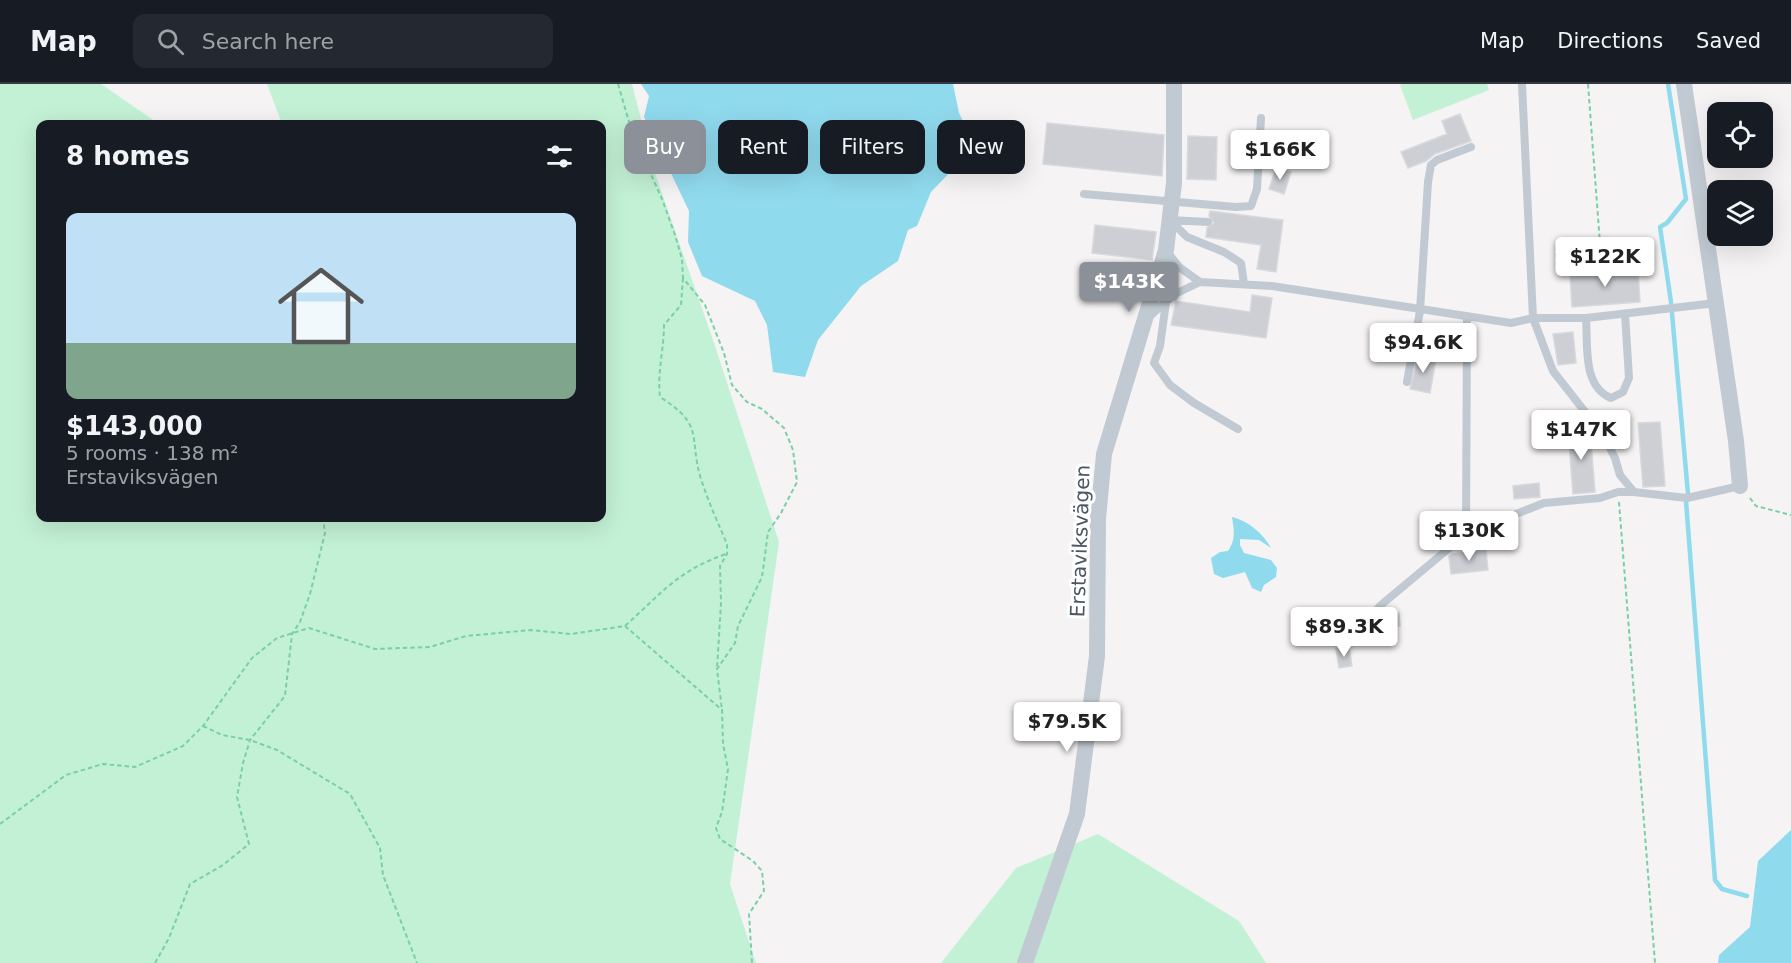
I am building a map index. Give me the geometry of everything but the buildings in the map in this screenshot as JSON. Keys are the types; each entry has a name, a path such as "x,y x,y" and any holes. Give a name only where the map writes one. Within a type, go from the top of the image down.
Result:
{"street":[{"name":"Erstaviksvägen","path":"1025,963 1077,814 1097,656 1098,519 1104,454 1144,322 1169,254 1174,84"},
{"path":"1684,84 1740,486"}],"lane":[{"path":"1522,84 1533,318 1553,371 1605,436 1620,475 1634,492"},
{"path":"1084,194 1236,207 1251,206 1257,189 1262,118"},
{"path":"1407,382 1420,311 1431,165 1437,160 1471,147"},
{"path":"1170,220 1187,237 1224,252 1241,264 1244,284"},
{"path":"1170,220 1208,222"},
{"path":"1169,254 1179,267 1200,282"},
{"path":"1169,254 1167,299 1160,346 1154,363 1170,385 1194,403 1238,429"},
{"path":"1144,322 1167,299 1200,282 1272,286 1420,311 1511,323 1533,318 1586,318 1716,303"},
{"path":"1586,318 1591,379 1600,393 1611,398 1623,392 1629,378 1625,314"},
{"path":"1466,534 1467,317"},
{"path":"1364,632 1372,615 1381,605 1466,534 1489,535 1516,514 1544,503 1600,498 1618,492 1687,498 1740,486"}],"path":[{"path":"618,84 632,132 662,200 682,259 681,305 664,325 664,344 658,381 660,397 675,406 690,423 695,434 700,478 727,544 727,554 720,566 722,603 717,669 723,744 728,769 722,812 716,828 720,839 753,861 762,871 764,891 749,914 752,963"},
{"path":"1588,84 1602,270"},
{"path":"1644,244 1646,267 1602,270 1557,273 1556,250 1644,244"},
{"path":"683,278 705,305 724,353 732,385 747,402 762,409 784,428 793,450 797,482 768,532 762,577 738,626 735,644 717,669"},
{"path":"1611,398 1615,458"},
{"path":"1740,486 1756,506 1791,515"},
{"path":"1618,492 1655,963"},
{"path":"155,963 169,938 190,884 223,865 249,844 237,797 250,740 285,696 292,633 300,622 310,594 325,533 324,522"},
{"path":"0,824 66,775 103,764 135,767 183,746 203,726 252,658 277,638 309,628 375,649 430,647 476,635 531,630 571,634 625,626 666,586 684,573 705,561 727,554"},
{"path":"625,626 722,710"},
{"path":"203,726 222,735 250,740 277,750 350,794 380,848 383,875 417,963"}],"green space":[{"path":"0,84 101,84 153,120 36,120 36,522 606,522 606,120 280,120 267,84 632,84 641,120 624,120 624,174 655,174 779,542 730,884 756,963 0,963"},
{"path":"1487,84 1489,90 1413,120 1400,85"},
{"path":"1098,834 1239,921 1266,963 941,963 1016,868"}],"water":[{"path":"641,84 953,84 962,120 937,120 937,174 948,174 931,192 917,226 908,230 898,261 861,286 818,340 805,377 773,372 767,325 755,301 702,276 688,242 689,211 671,174 706,174 706,120 645,120 644,117 649,96"},
{"path":"1232,517 1254,528 1271,548 1259,540 1240,539 1244,553 1271,560 1277,568 1276,577 1264,585 1261,592 1252,588 1245,572 1223,578 1214,574 1211,558 1220,552 1228,551 1232,543 1234,530"},
{"path":"1791,830 1791,963 1718,963 1719,955 1750,927 1758,861"}],"waterway":[{"path":"1668,84 1686,199 1667,223 1660,227 1671,302 1688,494 1686,501 1715,880 1722,889 1747,896"}]}
